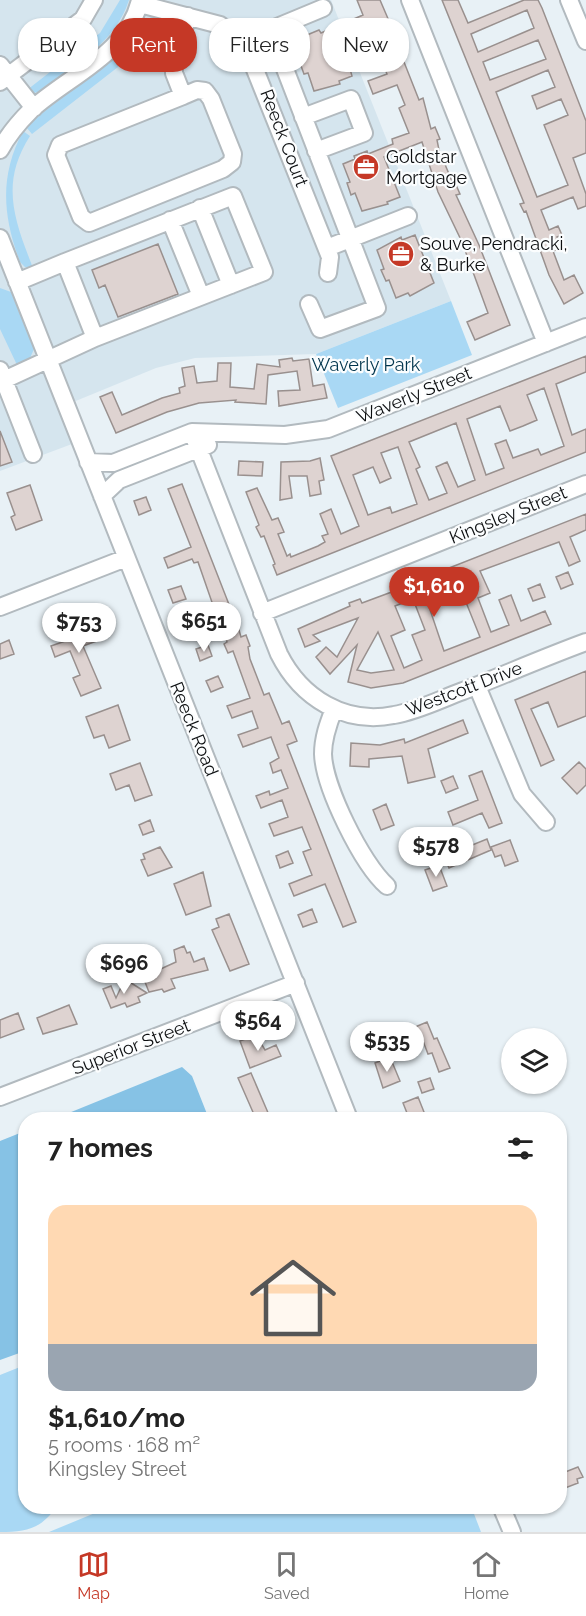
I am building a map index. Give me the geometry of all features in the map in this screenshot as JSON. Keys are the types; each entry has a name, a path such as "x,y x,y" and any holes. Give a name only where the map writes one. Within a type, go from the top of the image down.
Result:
{"street":[{"path":"34,108 3,74 83,19 94,0"},
{"path":"410,0 546,343"},
{"path":"569,0 586,41"},
{"path":"2,143 34,108 79,76 106,53 129,25 140,2"},
{"name":"Reeck Court","path":"140,2 228,28 239,36 248,48 327,248 330,257 328,273"},
{"path":"309,304 320,329 377,308 270,30 323,8"},
{"path":"183,96 174,73 174,63 188,16"},
{"path":"263,85 287,75"},
{"path":"197,90 205,91 211,99 233,154 232,162 223,169 89,223 81,217 56,155 60,145 183,96 197,90"},
{"path":"303,117 351,99 364,133 316,151"},
{"path":"286,144 310,135"},
{"path":"10,276 64,262 233,196 264,272 47,358 3,381 33,454"},
{"path":"200,208 231,285"},
{"path":"327,248 408,216"},
{"path":"170,220 201,297"},
{"name":"Reeck Road","path":"0,238 10,276 47,358 346,1112"},
{"path":"64,262 95,338"},
{"name":"Waverly Street","path":"88,462 113,463 192,432 285,435 328,429 586,327"},
{"name":"Westcott Drive","path":"192,432 279,654 290,674 309,694 334,709 350,715 393,716 477,686 586,642"},
{"name":"Waverly Street","path":"102,496 119,480 236,432"},
{"name":"Kingsley Street","path":"262,613 586,484"},
{"path":"0,607 126,558"},
{"path":"477,686 522,794 546,822"},
{"path":"334,709 323,741 326,771 356,849 375,875 387,886"},
{"name":"Superior Street","path":"0,1097 296,982"},
{"path":"504,1514 512,1532"}],"shaded area":[{"path":"0,0 331,0 338,18 322,18 322,72 360,72 451,301 316,354 195,358 156,368 66,405 80,441 0,471"},
{"path":"182,1067 192,1076 206,1112 71,1112"},
{"path":"18,1134 18,1354 0,1360 0,1141"}],"green space":[{"path":"120,0 129,0 122,18 110,18 110,34 98,47 100,33"},
{"path":"110,61 112,72 32,134 26,127"},
{"path":"50,72 66,72 38,92 27,90"},
{"path":"23,131 30,136 15,170 13,201 20,233 33,268 25,267 20,262 7,211 7,179 10,163"},
{"path":"0,288 11,292 34,349 30,358 17,365 0,329"},
{"name":"Waverly Park","path":"451,301 472,355 338,408 316,354"},
{"path":"18,1368 18,1514 51,1514 33,1528 26,1530 0,1532 0,1375"},
{"path":"93,1514 474,1514 481,1532 49,1532"}],"building":[{"path":"357,0 380,0 388,18 356,18 363,15"},
{"path":"442,0 458,0 468,23 524,0 538,0 542,8 586,121 586,153 573,158 586,194 586,206 578,209 573,197 541,210 549,230 558,226 562,235 557,237 561,248 553,251 564,280 574,275 583,293 564,304 549,275 526,211 524,212 520,204 524,203","holes":["527,10 534,28 478,52 471,34","538,40 546,59 490,80 483,62","548,70 555,87 532,96 537,109 561,99 568,115 544,125 568,185 537,197 496,92"]},
{"path":"319,30 322,72 351,72 352,76 339,81 340,84 314,91 308,73 304,74 303,72 310,72 310,34"},
{"path":"386,72 408,72 419,100 423,98 431,129 435,127 440,139 437,140 439,150 454,186 456,185 460,194 456,195 479,245 510,325 475,340 467,322 488,313 462,242 438,192 422,142 384,157 400,197 387,202 388,204 362,211 355,193 351,195 347,183 350,182 343,164 355,159 354,156 367,151 368,154 393,144 392,139 409,133 399,108 405,105 397,85 373,94 368,81 387,74"},
{"path":"415,235 434,283 410,296 408,293 396,298 389,280 386,281 381,270 384,269 377,250 401,237 402,240"},
{"path":"158,244 178,294 118,317 105,285 99,288 92,270"},
{"path":"586,356 586,372 556,384 572,435 586,429 586,452 277,575 264,536 261,537 256,527 259,525 246,492 257,488 272,520 278,518 284,532 278,534 287,556 290,554 291,557 318,546 325,542 322,536 328,534 320,514 331,509 341,534 359,526 331,456","holes":["544,388 564,446 541,455 538,449 513,458 506,440 495,444 504,468 486,475 467,419 500,406 510,431 523,426 537,420 527,395","456,423 475,480 458,487 447,462 436,467 447,493 429,500 416,469 420,467 409,442","398,447 417,504 392,513 390,507 368,515 353,475 373,467 380,483 391,478 381,453"]},
{"path":"292,358 293,361 309,359 313,386 324,384 327,398 279,406 278,391 300,390 297,371 268,375 266,404 235,402 236,400 199,403 167,412 116,433 100,397 112,392 122,415 180,393 179,388 185,386 182,368 194,366 197,383 217,381 218,363 231,363 230,387 254,389 257,364 280,367 279,360"},
{"path":"0,431 12,462 0,466"},
{"path":"320,458 324,480 319,481 321,494 310,496 307,476 289,476 292,498 280,500 281,462 310,461"},
{"path":"239,461 263,462 262,476 238,475"},
{"path":"182,484 230,607 232,606 241,637 246,635 250,646 248,647 250,659 264,695 269,693 282,724 289,721 297,741 287,745 356,922 343,927 325,884 294,896 289,884 312,875 303,852 311,849 302,827 274,836 269,824 288,817 282,800 261,808 256,796 269,791 270,795 288,788 281,770 273,773 270,763 279,758 271,737 243,747 238,735 258,728 252,711 232,718 227,706 250,698 233,651 228,653 221,626 215,628 212,622 195,629 191,617 214,608 198,562 194,563 192,559 168,568 164,558 191,547 168,489"},
{"path":"30,485 42,520 16,530 11,517 15,515 7,493"},
{"path":"146,497 151,510 139,515 134,501"},
{"path":"586,514 586,530 570,537 580,561 569,566 559,542 480,571 490,593 478,598 491,632 509,625 499,600 511,595 521,621 545,611 551,624 403,683 371,688 348,682 357,645 330,674 316,657 326,647 337,657 358,618 313,635 320,641 305,647 298,629 350,606 349,603 360,599 362,603 440,574 439,572","holes":["457,580 480,637 444,651 425,595","413,599 425,630 412,635 422,660 404,668 391,636 405,630 395,606","378,632 394,670 371,673 357,670"]},
{"path":"568,572 573,584 561,589 556,577"},
{"path":"540,584 545,597 533,601 528,589"},
{"path":"181,586 186,599 173,603 168,590"},
{"path":"72,616 81,634 97,628 102,639 83,646 101,688 81,696 73,678 80,675 70,651 55,657 51,646 68,640 60,620"},
{"path":"9,640 14,654 0,659 0,644"},
{"path":"208,645 212,656 200,661 196,649"},
{"path":"586,671 586,716 558,727 548,702 531,709 554,760 541,766 515,700"},
{"path":"218,676 223,687 211,692 206,681"},
{"path":"118,705 130,740 109,748 104,735 94,738 86,717"},
{"path":"463,720 468,733 428,749 435,777 408,783 402,756 369,759 369,767 350,766 351,743 380,745 404,739 405,743"},
{"path":"579,762 586,769 586,785 577,794 562,778"},
{"path":"140,763 152,795 135,801 129,785 116,790 110,774"},
{"path":"482,771 502,823 489,828 482,813 453,825 448,812 478,800 469,776"},
{"path":"453,776 458,788 446,793 441,781"},
{"path":"386,804 394,825 381,830 373,810"},
{"path":"150,820 154,831 143,835 139,825"},
{"path":"410,831 426,845 417,856 401,842"},
{"path":"450,837 455,852 487,839 491,850 449,868 438,842"},
{"path":"510,840 518,861 505,866 501,855 495,857 491,847"},
{"path":"160,847 172,867 148,876 141,860 145,859 143,854"},
{"path":"288,851 293,863 280,868 276,856"},
{"path":"439,865 447,886 433,891 425,870"},
{"path":"203,872 211,906 186,915 174,884"},
{"path":"312,909 317,922 303,927 298,915"},
{"path":"229,914 249,964 230,971 212,930 219,927 216,919"},
{"path":"184,946 187,953 190,952 194,962 204,958 208,970 171,979 175,988 164,992 162,989 149,992 143,977 176,962 174,950"},
{"path":"128,981 147,993 138,997 140,1002 127,1007 125,1003 111,1008 103,989 111,986 116,998 123,983"},
{"path":"69,1005 77,1024 43,1034 37,1018"},
{"path":"18,1013 24,1029 0,1038 0,1020"},
{"path":"427,1022 450,1068 439,1072 432,1053 428,1054 423,1041 413,1045 408,1030"},
{"path":"256,1035 265,1050 276,1045 281,1056 250,1068 240,1041"},
{"path":"390,1057 400,1081 383,1088 375,1063"},
{"path":"251,1073 268,1112 253,1112 238,1078"},
{"path":"430,1078 434,1089 422,1093 418,1082"},
{"path":"418,1097 424,1112 407,1112 403,1103"},
{"path":"578,1467 583,1477 577,1479 578,1483 567,1487 567,1471"}],"place":[{"name":"Goldstar Mortgage","path":"366,167"},
{"name":"Souve, Pendracki, & Burke","path":"401,254"}]}
